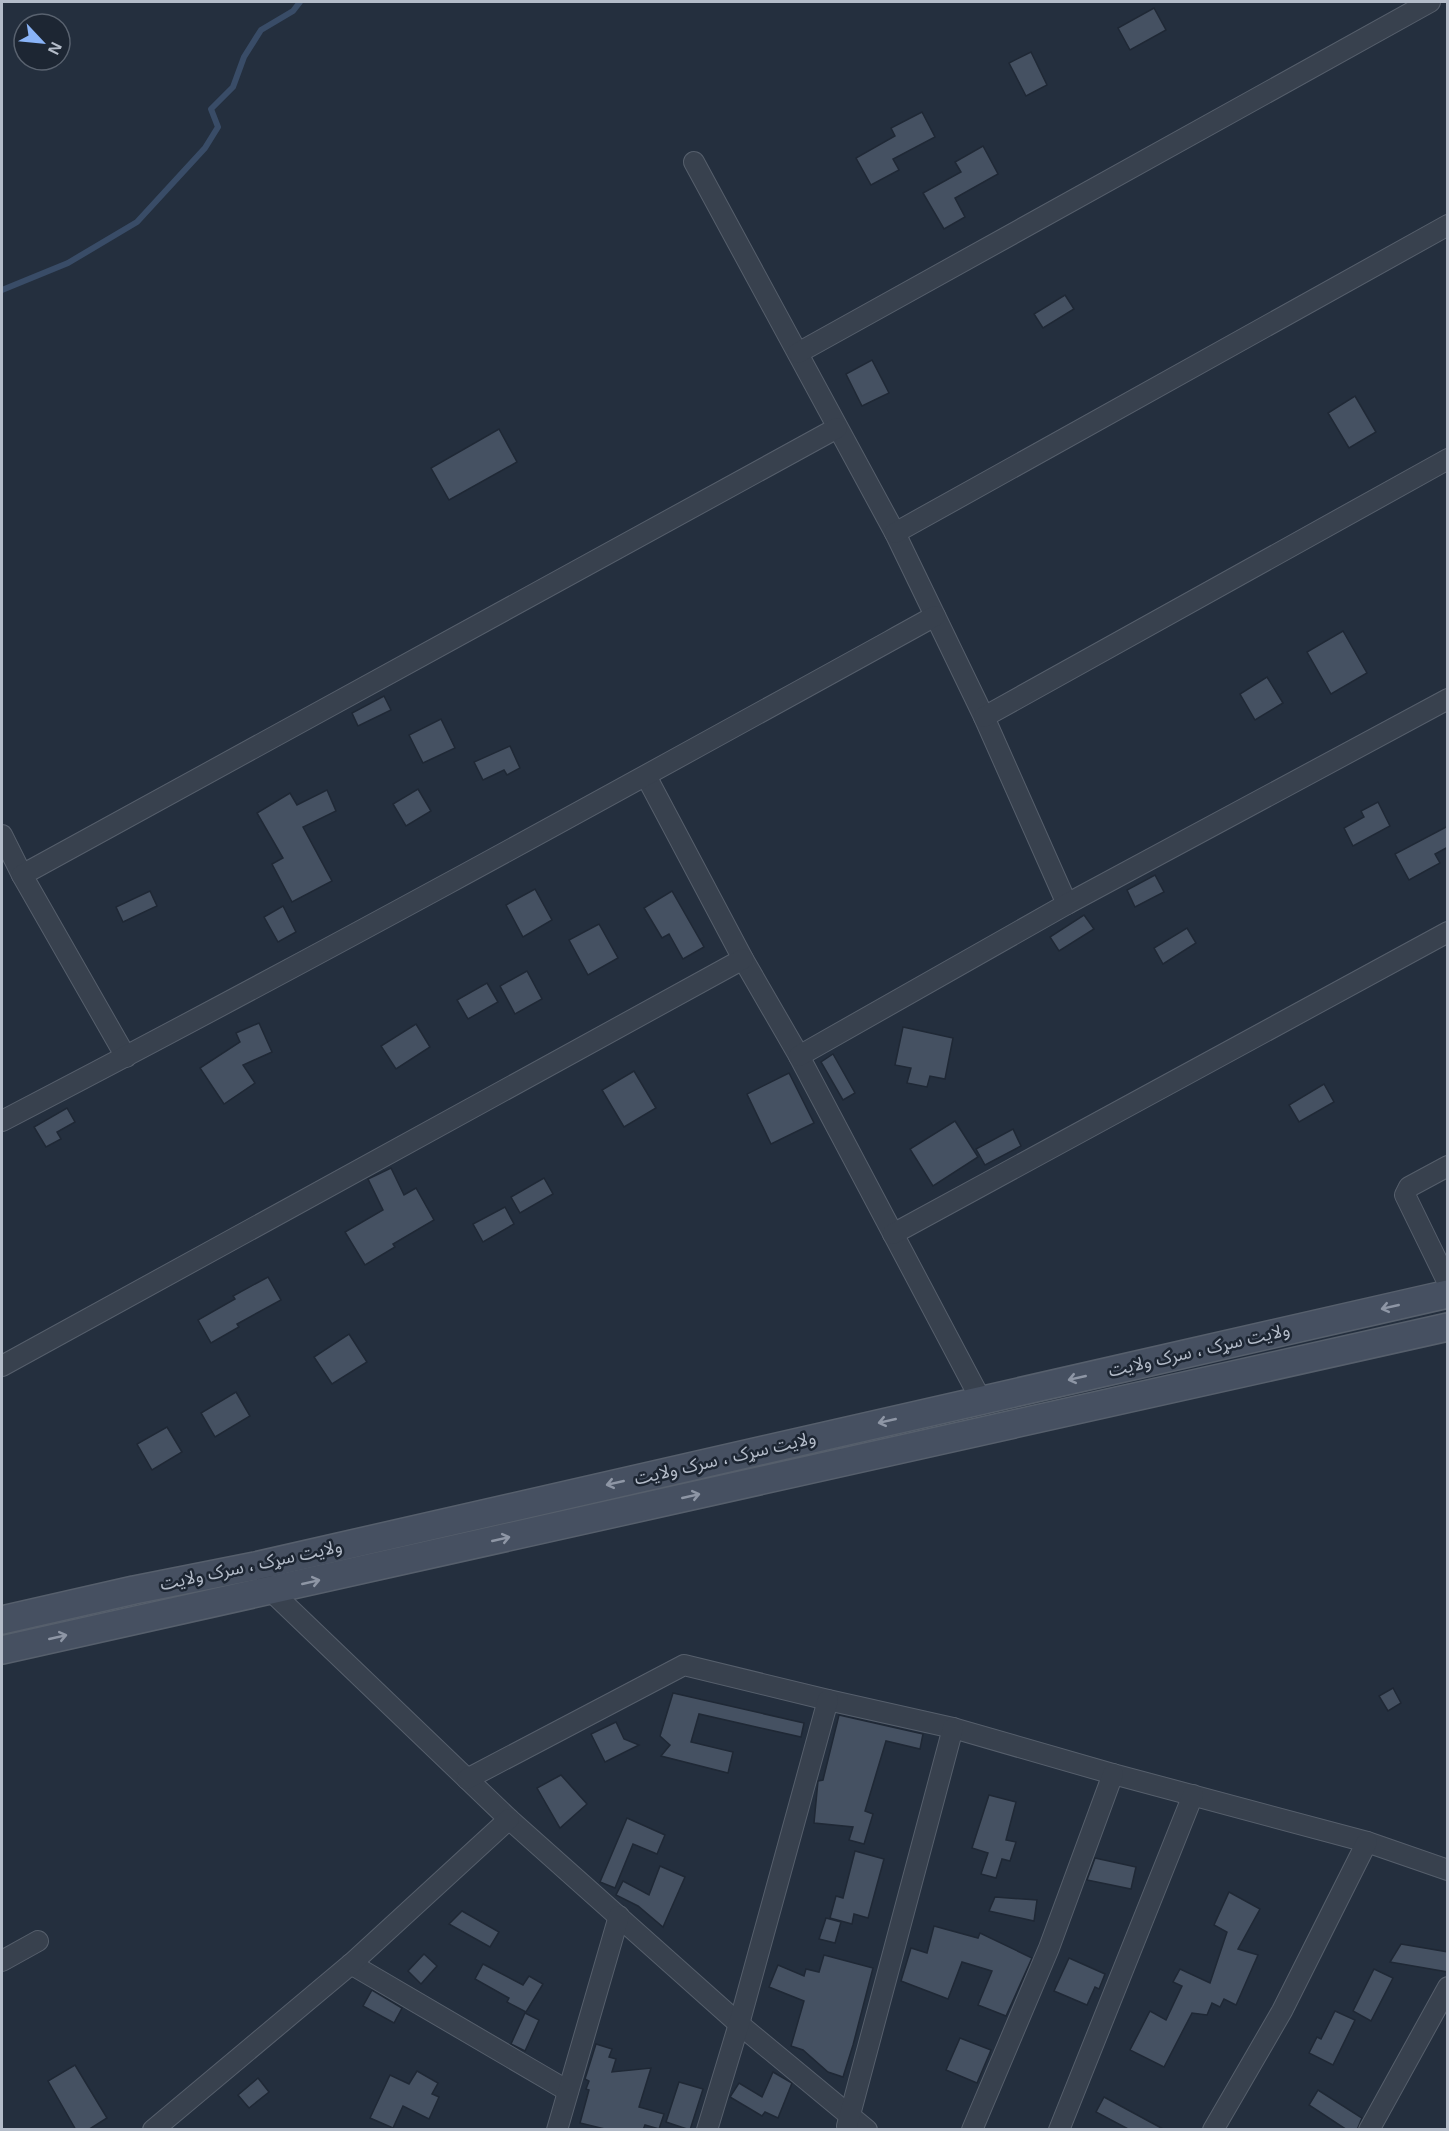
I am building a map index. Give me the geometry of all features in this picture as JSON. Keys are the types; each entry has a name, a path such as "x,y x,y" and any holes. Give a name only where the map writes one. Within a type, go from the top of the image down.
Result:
{"main road":[{"name":"ولایت سړک ، سرک ولایت","path":"2,1620 255,1566 1448,1294"},
{"name":"ولایت سړک ، سرک ولایت","path":"2,1650 1448,1327"}],"street":[{"path":"798,352 1430,2"},
{"path":"694,162 895,533 984,717 1067,904"},
{"path":"895,533 1448,225"},
{"path":"22,876 837,429"},
{"path":"984,717 1448,459"},
{"path":"2,1121 126,1057 646,776 935,616"},
{"path":"799,1056 1067,904 1448,699"},
{"path":"646,776 742,959 799,1056 981,1400"},
{"path":"2,835 22,876 126,1057"},
{"path":"893,1234 1448,932"},
{"path":"2,1366 742,959"},
{"path":"1448,1166 1409,1187 1405,1195 1448,1283"},
{"path":"255,1566 271,1591 509,1819 848,2123 867,2130"},
{"path":"467,1779 684,1665 953,1728 1113,1774 1367,1842 1448,1870"},
{"path":"707,2130 739,2024 828,1700"},
{"path":"848,2123 953,1728"},
{"path":"972,2130 1048,1948 1113,1774"},
{"path":"1059,2130 1193,1795"},
{"path":"153,2130 351,1964 509,1819"},
{"path":"1213,2130 1282,2011 1367,1842"},
{"path":"557,2130 619,1916"},
{"path":"2,1961 38,1941"},
{"path":"351,1964 568,2091"},
{"path":"1369,2130 1448,1987"}],"building":[{"path":"1154,8 1166,30 1130,50 1118,28"},
{"path":"1031,52 1047,85 1026,96 1009,63"},
{"path":"922,112 935,137 893,159 899,170 871,185 856,158 895,136 891,128"},
{"path":"983,146 998,174 955,198 965,217 944,229 923,193 961,172 955,162"},
{"path":"1065,295 1074,309 1043,328 1034,314"},
{"path":"872,360 889,393 862,406 846,374"},
{"path":"1355,396 1376,432 1349,448 1328,413"},
{"path":"499,429 517,462 449,500 431,468"},
{"path":"1343,631 1367,673 1331,694 1307,652"},
{"path":"1267,677 1283,703 1255,720 1240,694"},
{"path":"384,696 391,710 358,726 352,713"},
{"path":"441,719 455,748 423,763 409,735"},
{"path":"510,746 520,768 507,775 504,770 483,780 474,762"},
{"path":"418,789 431,811 406,826 393,804"},
{"path":"327,790 336,811 303,827 332,881 292,902 272,864 283,858 257,813 290,793 297,805"},
{"path":"1378,802 1390,826 1353,846 1344,828 1364,817 1361,811"},
{"path":"1448,826 1448,847 1435,854 1440,863 1409,880 1395,854"},
{"path":"1155,875 1164,892 1135,907 1127,890"},
{"path":"535,889 552,920 523,937 506,905"},
{"path":"150,891 157,906 123,922 116,907"},
{"path":"672,891 704,947 683,959 669,934 662,938 644,908"},
{"path":"283,906 296,932 278,942 264,917"},
{"path":"1084,915 1094,929 1059,951 1050,937"},
{"path":"599,924 618,958 588,975 569,940"},
{"path":"1187,928 1196,943 1163,964 1154,948"},
{"path":"527,971 542,999 515,1014 500,986"},
{"path":"487,983 498,1002 468,1019 457,1000"},
{"path":"259,1023 272,1052 243,1065 255,1083 224,1104 200,1068 240,1042 236,1033"},
{"path":"416,1024 430,1047 396,1069 381,1046"},
{"path":"903,1027 953,1038 945,1079 930,1076 927,1087 907,1083 911,1068 895,1065"},
{"path":"833,1054 855,1093 843,1100 821,1062"},
{"path":"634,1071 656,1108 624,1127 602,1090"},
{"path":"789,1073 814,1123 771,1144 747,1094"},
{"path":"1324,1084 1334,1102 1299,1122 1289,1105"},
{"path":"67,1108 75,1122 57,1132 61,1139 46,1147 34,1127"},
{"path":"955,1121 978,1157 933,1186 910,1149"},
{"path":"1013,1129 1021,1146 985,1165 976,1149"},
{"path":"391,1168 404,1195 416,1188 434,1220 393,1244 395,1247 365,1265 345,1232 383,1210 368,1179"},
{"path":"544,1178 553,1194 520,1213 511,1197"},
{"path":"505,1207 514,1224 483,1242 473,1224"},
{"path":"268,1277 281,1300 237,1324 239,1327 211,1343 198,1320 235,1299 233,1296"},
{"path":"349,1334 367,1362 332,1384 314,1357"},
{"path":"236,1392 250,1416 215,1437 201,1413"},
{"path":"167,1427 182,1452 152,1470 137,1444"},
{"path":"1393,1688 1401,1703 1388,1711 1379,1696"},
{"path":"673,1693 804,1723 801,1737 699,1714 691,1742 733,1752 728,1773 661,1756 670,1745 660,1736"},
{"path":"839,1715 923,1734 920,1749 886,1741 865,1811 873,1814 864,1844 849,1840 853,1827 814,1823 818,1781 823,1780"},
{"path":"616,1722 624,1739 639,1745 605,1762 591,1734"},
{"path":"561,1775 587,1804 560,1828 537,1788"},
{"path":"989,1795 1016,1802 1006,1840 1016,1842 1010,1861 1002,1859 996,1878 981,1874 988,1853 972,1848"},
{"path":"627,1818 665,1835 657,1854 633,1844 615,1888 600,1882"},
{"path":"855,1851 884,1859 868,1918 854,1914 852,1924 830,1918 836,1896 843,1898"},
{"path":"1095,1858 1136,1867 1131,1889 1087,1880"},
{"path":"660,1866 685,1877 663,1927 638,1906 616,1895 623,1881 649,1895"},
{"path":"1229,1892 1260,1909 1238,1949 1258,1955 1236,2005 1224,1999 1220,2007 1212,2003 1207,2015 1192,2013 1164,2067 1130,2050 1150,2011 1166,2020 1182,1986 1173,1982 1180,1969 1210,1983 1227,1932 1214,1925"},
{"path":"995,1897 1037,1900 1034,1921 989,1911"},
{"path":"462,1911 499,1932 490,1947 449,1924"},
{"path":"826,1918 841,1922 835,1943 819,1939"},
{"path":"934,1926 978,1938 980,1933 1032,1958 1006,2016 978,2005 992,1971 962,1962 948,1999 901,1981 911,1948 927,1953"},
{"path":"1401,1944 1448,1952 1448,1972 1390,1962"},
{"path":"424,1954 437,1966 421,1984 408,1971"},
{"path":"824,1955 873,1968 843,2077 828,2072 803,2050 791,2046 804,2001 769,1987 778,1965 804,1976 806,1969 819,1972"},
{"path":"1069,1958 1105,1974 1099,1989 1095,1987 1087,2005 1054,1991"},
{"path":"483,1964 523,1985 529,1976 543,1984 526,2012 507,2002 509,1998 475,1979"},
{"path":"1374,1969 1393,1978 1371,2021 1353,2011"},
{"path":"372,1990 402,2008 394,2023 363,2006"},
{"path":"1335,2011 1355,2020 1333,2065 1309,2053 1317,2037 1321,2039"},
{"path":"525,2013 539,2020 525,2051 511,2044"},
{"path":"960,2038 991,2050 977,2083 946,2070"},
{"path":"596,2044 612,2049 609,2057 616,2059 612,2072 651,2068 639,2107 664,2114 659,2129 645,2125 643,2130 609,2130 580,2123 589,2090 586,2089 589,2081 585,2079"},
{"path":"75,2065 107,2118 88,2130 76,2130 48,2081"},
{"path":"417,2071 438,2083 432,2094 439,2097 429,2119 403,2106 393,2128 370,2118 390,2075 409,2084"},
{"path":"773,2072 792,2083 778,2118 765,2112 762,2116 730,2097 739,2083 762,2097"},
{"path":"258,2078 269,2092 249,2108 238,2095"},
{"path":"679,2082 703,2089 690,2130 666,2122"},
{"path":"1318,2090 1362,2118 1357,2130 1347,2130 1309,2105"},
{"path":"1104,2097 1165,2130 1130,2130 1096,2112"}],"waterway":[{"path":"2,290 68,263 137,222 205,148 218,127 211,109 233,87 244,57 261,30 293,11 300,2"}]}
